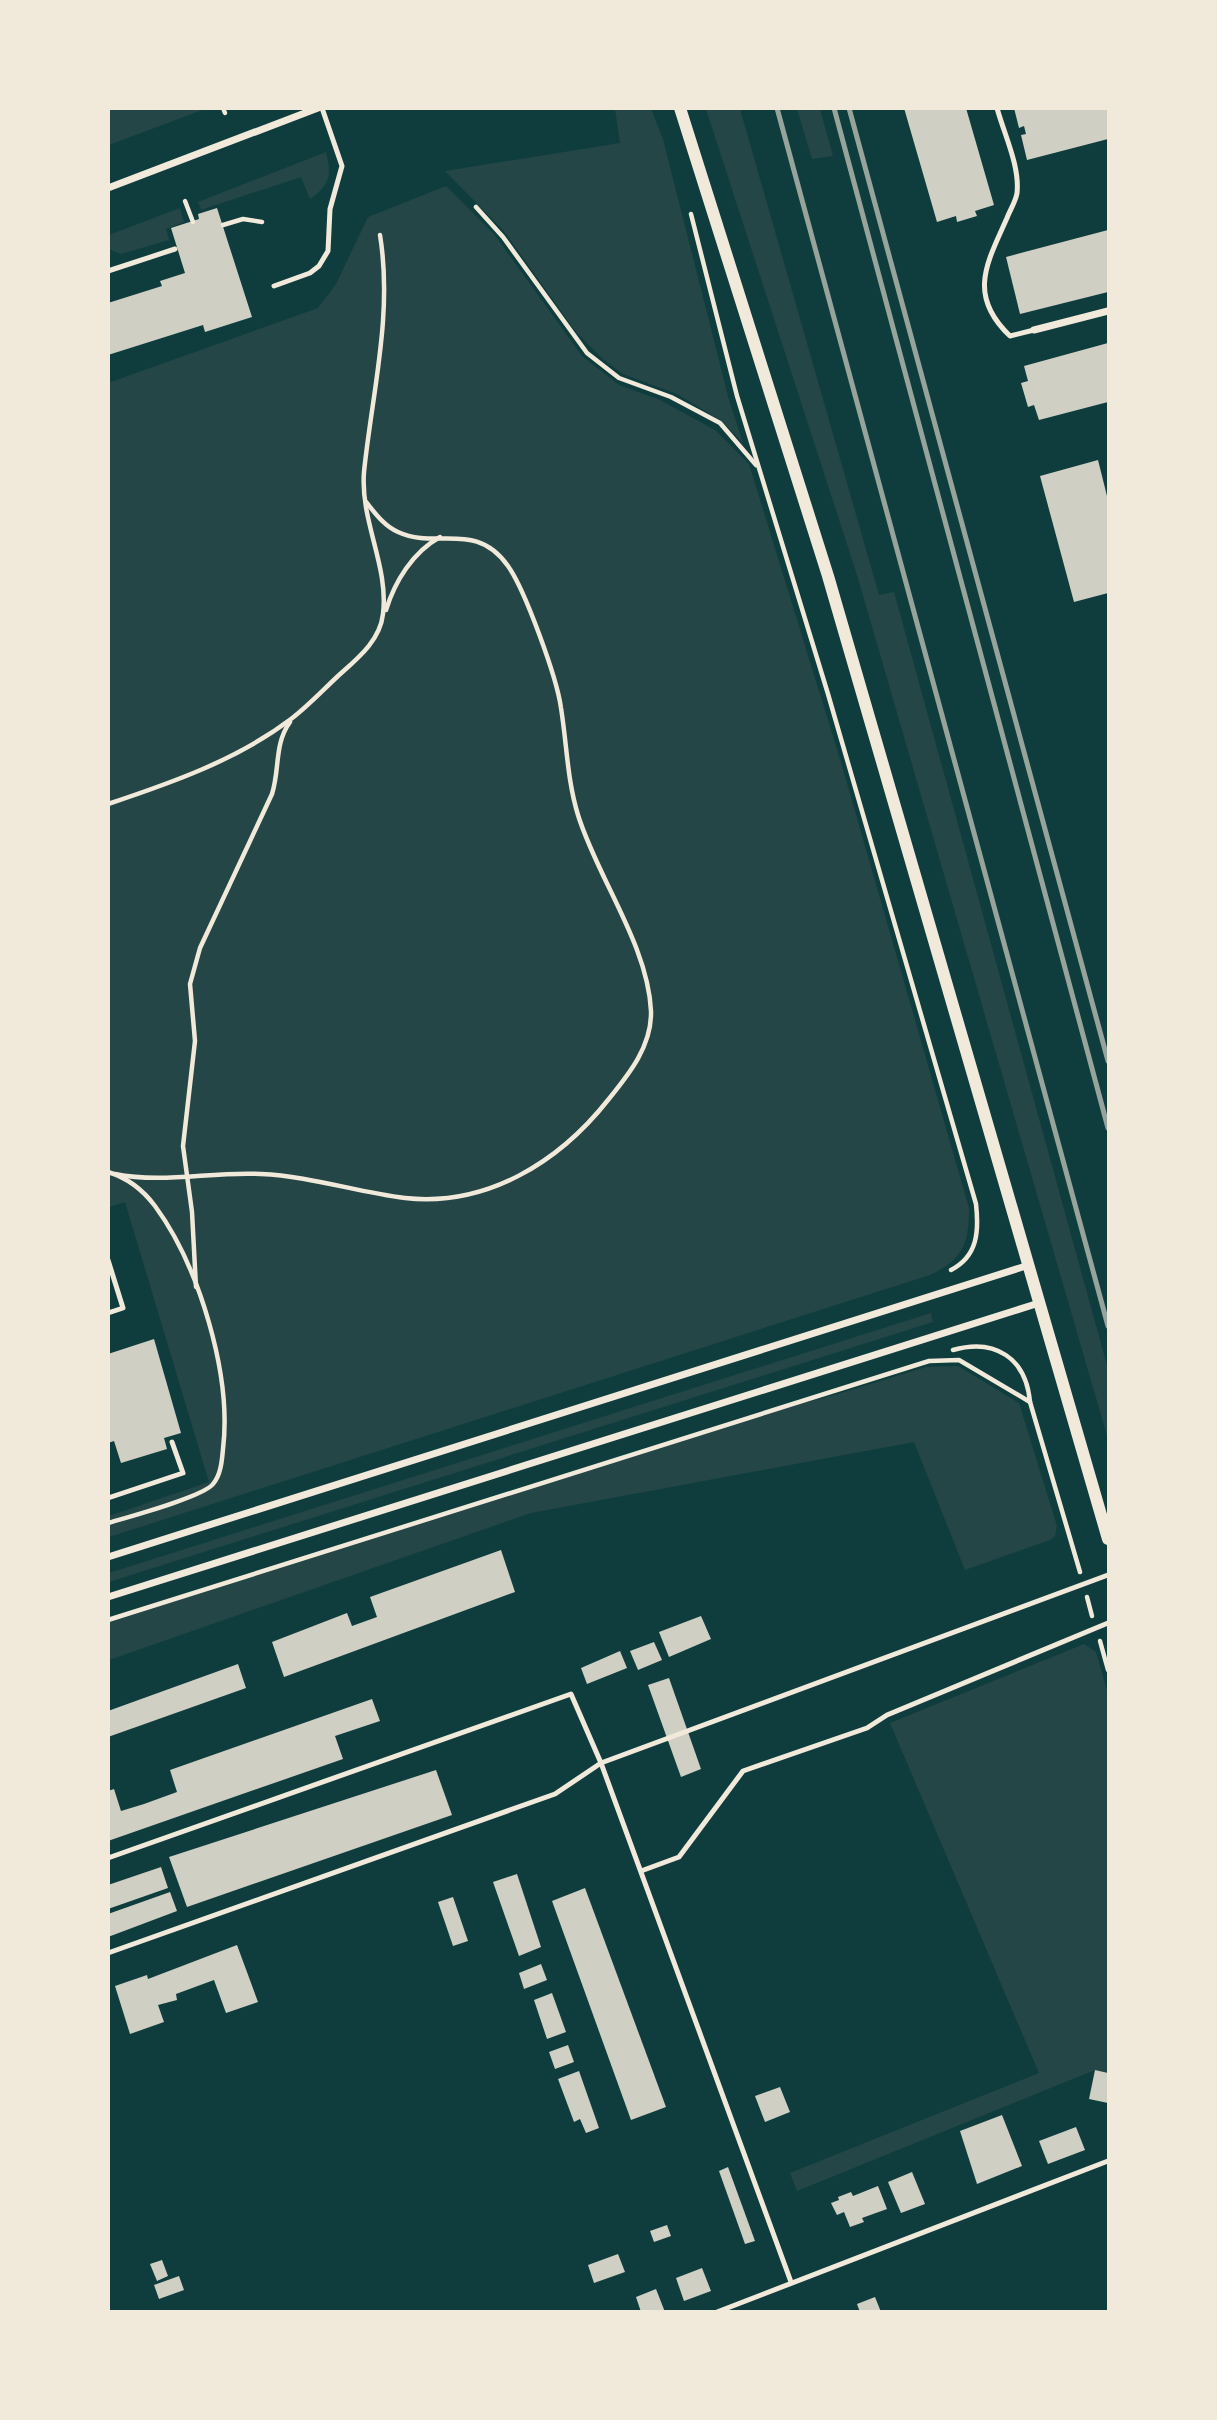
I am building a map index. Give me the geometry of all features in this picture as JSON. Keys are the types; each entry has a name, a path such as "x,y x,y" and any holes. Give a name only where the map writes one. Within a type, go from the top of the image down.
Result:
{"street":[{"path":"108,188 320,108"},
{"path":"683,112 828,576 1108,1539"},
{"path":"1034,330 1108,311"},
{"path":"108,1557 1029,1265"},
{"path":"108,1597 1039,1303"}],"lane":[{"path":"274,286 310,273 319,266 328,251 330,209 342,166 320,108"},
{"path":"998,108 1015,173 1017,196 985,269 983,288 988,306 999,325 1010,335 1034,330"},
{"path":"108,271 175,249"},
{"path":"108,1260 123,1308 108,1313"},
{"path":"108,1498 183,1474 172,1442"},
{"path":"108,1954 555,1794 601,1763 1108,1575"},
{"path":"641,1871 679,1857 743,1771 867,1728 887,1716 1108,1623"},
{"path":"108,1858 571,1694 601,1763 791,2282"},
{"path":"717,2312 1108,2161"}],"path":[{"path":"186,201 193,222"},
{"path":"689,205 737,396 976,1204 977,1241 960,1266 947,1273"},
{"path":"475,207 503,237 587,353 620,378 671,397 720,424 759,469"},
{"path":"223,225 243,219 262,222"},
{"path":"380,235 384,278 383,340 364,475 366,502 385,585 383,617"},
{"path":"108,1172 137,1179 257,1173 295,1176 420,1199 477,1193 521,1175 565,1144 604,1106 645,1045 651,1010 646,984 636,952 598,869 578,815 567,772 561,705 555,682 509,566 489,547 474,539 410,536 395,532 366,502"},
{"path":"108,804 206,767 292,718 370,646 400,578 422,550 442,537"},
{"path":"196,1287 192,1212 183,1146 195,1041 190,984 194,964 272,794 277,779 278,746 292,718"},
{"path":"108,1523 208,1489 214,1484 221,1467 225,1431 222,1387 212,1338 196,1287 154,1204 140,1189 116,1174"},
{"path":"952,1360 949,1348 985,1346 1010,1355 1025,1376 1030,1402 1108,1670"},
{"path":"108,1620 929,1361 959,1360 1030,1402"}],"shaded area":[{"path":"109,108 205,108 205,109 109,145"},
{"path":"615,109 651,109 663,139 729,400 743,443 722,421 677,394 623,374 603,359 576,332 504,231 445,171 620,143"},
{"path":"706,109 740,109 879,595 894,592 1108,1369 1108,1439 857,575"},
{"path":"797,109 820,109 833,156 812,159"},
{"path":"326,152 328,179 322,189 310,199 301,177 201,210 198,202"},
{"path":"446,186 494,234 582,356 619,385 660,400 715,430 749,464 840,759 969,1208 968,1231 957,1256 930,1275 109,1537 109,1516 209,1482 125,1202 109,1207 108,383 318,308 336,284 368,217"},
{"path":"180,208 184,222 166,229 169,240 121,254 109,249 109,235"},
{"path":"931,1313 933,1322 109,1582 109,1573"},
{"path":"958,1366 1019,1403 1057,1526 1055,1536 1050,1540 965,1570 914,1442 531,1513 109,1660 108,1617 763,1413 831,1396 926,1367"},
{"path":"1084,1644 1096,1652 1108,1694 1108,2073 1095,2070 797,2191 790,2173 1039,2073 890,1723"}],"building":[{"path":"904,108 966,108 994,205 975,211 977,216 957,222 956,216 937,222"},
{"path":"1014,108 1108,108 1108,139 1027,160 1021,135 1026,134 1024,126 1019,128"},
{"path":"217,208 252,317 205,332 203,325 108,355 108,303 162,286 160,281 185,273 171,228 199,219 198,214"},
{"path":"1108,230 1108,292 1020,314 1006,257"},
{"path":"1108,343 1108,402 1039,420 1034,405 1028,407 1021,383 1028,381 1024,366"},
{"path":"1098,460 1108,500 1108,593 1074,602 1040,476"},
{"path":"154,1339 181,1433 164,1438 167,1449 121,1463 114,1441 108,1443 108,1354"},
{"path":"501,1550 515,1592 284,1677 272,1642 347,1613 352,1626 377,1617 370,1597"},
{"path":"701,1616 711,1639 669,1657 659,1632"},
{"path":"654,1642 662,1660 638,1670 630,1651"},
{"path":"620,1651 627,1668 587,1684 581,1668"},
{"path":"238,1664 246,1688 108,1737 108,1711"},
{"path":"669,1678 701,1769 681,1777 648,1685"},
{"path":"372,1699 380,1721 335,1736 343,1759 108,1841 108,1791 114,1789 121,1811 144,1804 177,1792 170,1770"},
{"path":"436,1770 452,1815 187,1907 169,1857"},
{"path":"161,1867 168,1888 108,1909 108,1885"},
{"path":"517,1874 541,1947 519,1956 493,1882"},
{"path":"585,1888 666,2107 631,2120 552,1901"},
{"path":"170,1892 177,1911 108,1937 108,1914"},
{"path":"453,1897 468,1941 453,1946 438,1902"},
{"path":"237,1945 258,2002 226,2013 214,1980 176,1994 177,2000 158,2005 164,2022 130,2034 115,1986 147,1975 148,1979"},
{"path":"541,1964 547,1980 524,1989 519,1973"},
{"path":"552,1993 566,2032 547,2039 534,2000"},
{"path":"568,2045 574,2062 555,2069 549,2052"},
{"path":"1095,2070 1108,2073 1108,2103 1089,2099"},
{"path":"579,2071 599,2128 586,2133 580,2119 574,2122 558,2079"},
{"path":"780,2087 790,2112 765,2122 755,2096"},
{"path":"1002,2115 1022,2166 977,2184 960,2131"},
{"path":"1076,2127 1085,2150 1048,2164 1039,2141"},
{"path":"728,2167 755,2241 745,2244 719,2171"},
{"path":"912,2172 925,2204 901,2213 888,2182"},
{"path":"878,2186 887,2209 862,2218 864,2222 850,2227 844,2212 837,2215 831,2203 839,2200 838,2197 851,2192 853,2196"},
{"path":"667,2225 671,2236 654,2242 650,2231"},
{"path":"618,2254 625,2272 594,2283 588,2265"},
{"path":"162,2260 168,2276 157,2281 150,2264"},
{"path":"702,2268 711,2291 684,2301 676,2278"},
{"path":"179,2276 184,2290 159,2299 154,2285"},
{"path":"656,2289 665,2312 641,2312 636,2297"},
{"path":"875,2297 881,2312 860,2312 857,2304"}],"railway":[{"path":"777,108 1108,1326"},
{"path":"834,108 1108,1128"},
{"path":"849,108 1108,1061"}]}
